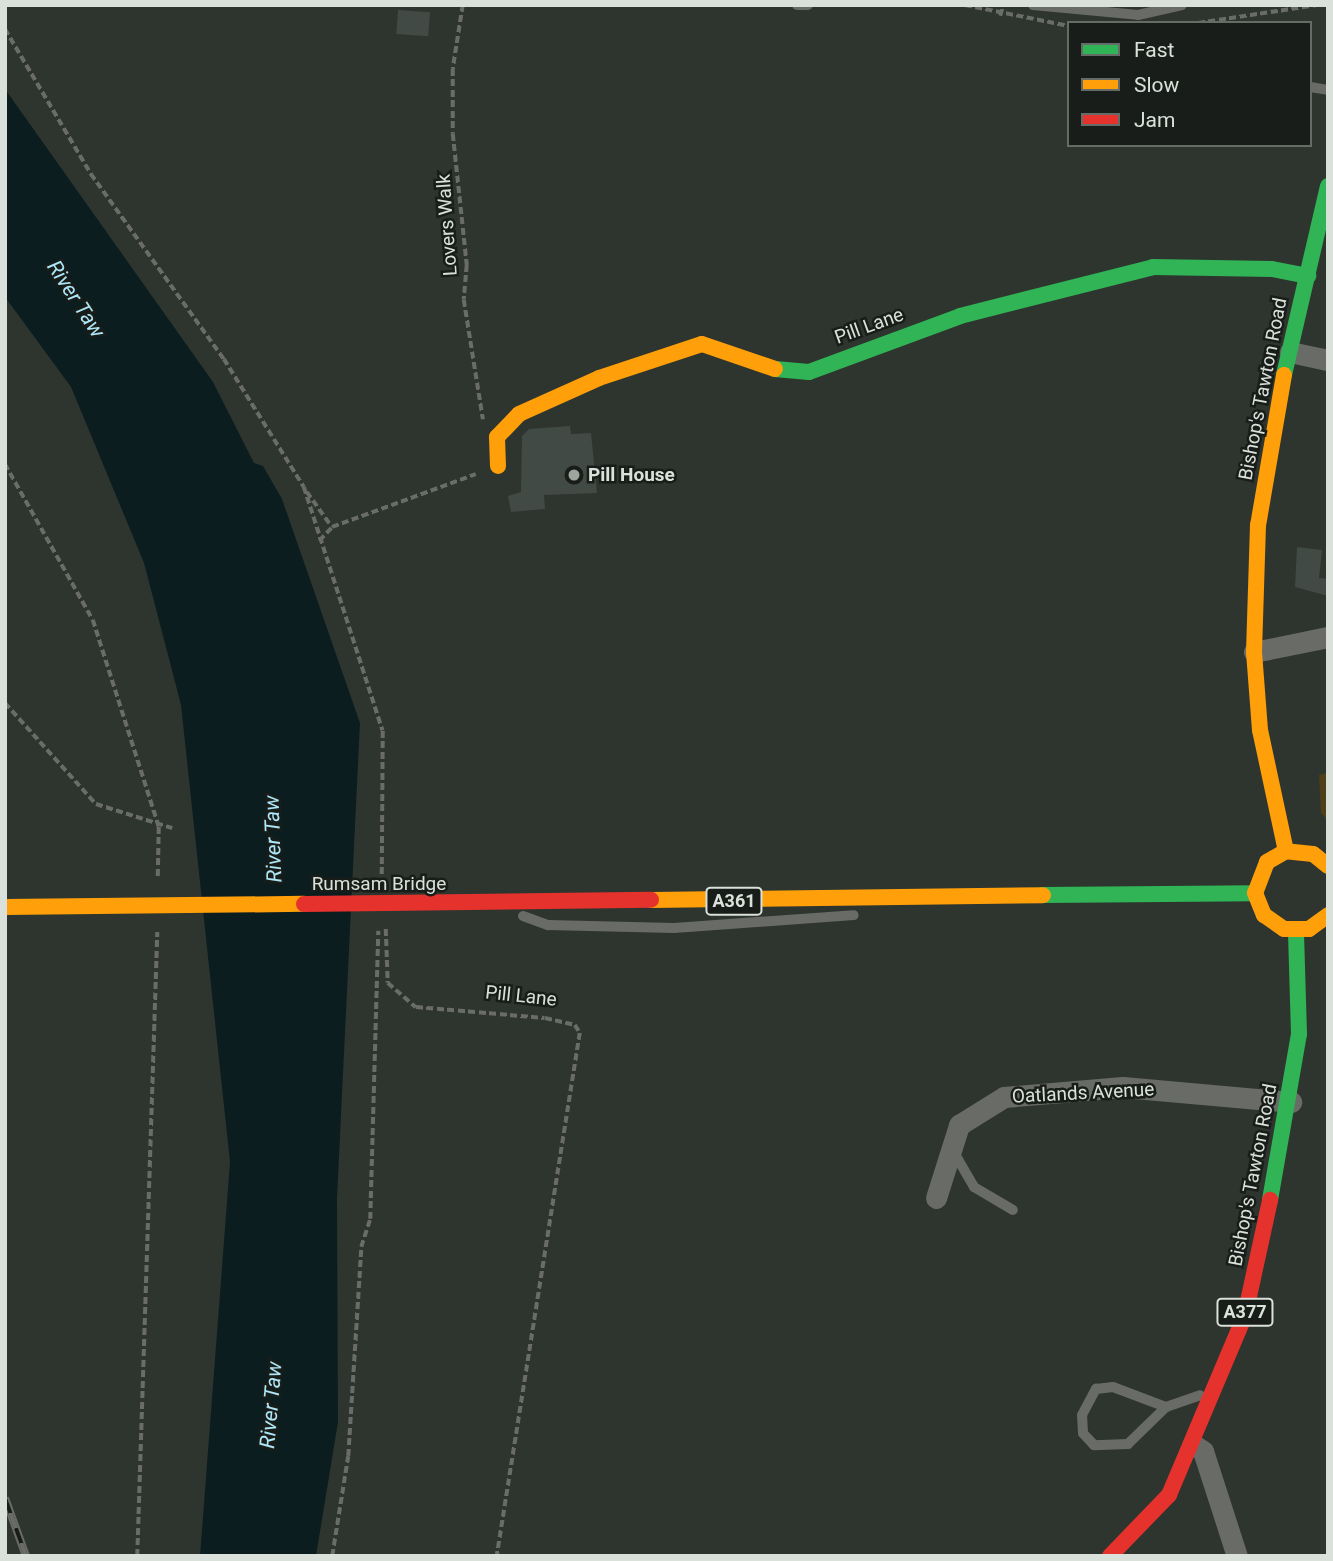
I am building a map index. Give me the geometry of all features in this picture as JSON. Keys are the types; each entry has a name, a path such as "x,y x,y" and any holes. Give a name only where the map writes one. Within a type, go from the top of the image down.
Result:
{"main road":[{"name":"Bishop's Tawton Road","path":"1286,851 1269,791 1254,652 1258,525 1290,352 1328,186"},
{"name":"Pill Lane","path":"497,437 519,414 559,393 702,344 717,344 778,370 809,372 960,316 1153,267 1308,276"},
{"path":"497,437 498,466"},
{"path":"1328,866 1313,854 1286,851 1267,862 1255,893 1264,915 1296,931 1328,915"},
{"name":"A361","path":"489,904 1255,893"},
{"name":"Rumsam Bridge","path":"5,907 489,904"},
{"name":"Bishop's Tawton Road","path":"1110,1556 1161,1506 1194,1445 1244,1315 1291,1102 1299,1034 1296,931"}],"street":[{"path":"1290,352 1328,360"},
{"path":"1254,652 1328,637"},
{"name":"Oatlands Avenue","path":"936,1198 949,1143 980,1107 1004,1097 1123,1087 1291,1102"},
{"path":"1194,1445 1203,1451 1237,1556"}],"lane":[{"path":"797,5 808,5"},
{"path":"1033,5 1137,10 1182,5"},
{"path":"489,904 548,925 674,928 846,916 922,899"},
{"path":"949,1143 974,1187 1013,1210"},
{"path":"1166,1406 1113,1387 1096,1388 1082,1415 1083,1433 1094,1445 1128,1444 1166,1406 1216,1389"}],"path":[{"name":"Lovers Walk","path":"463,5 453,121 467,265 464,300 481,410 497,437"},
{"path":"965,5 1000,16 1067,26"},
{"path":"1000,16 1003,5"},
{"path":"1211,21 1317,5"},
{"path":"5,29 91,174 224,359 332,527"},
{"path":"5,464 93,620 159,827 158,892"},
{"path":"319,541 332,527 498,466"},
{"path":"304,487 319,541 383,731 382,882"},
{"path":"5,703 96,804 159,827 172,828"},
{"path":"137,1556 157,918"},
{"name":"Pill Lane","path":"386,924 388,983 416,1007 545,1018 575,1025 580,1033 498,1556"},
{"path":"332,1556 348,1456 361,1247 370,1219 378,925"}],"shaded area":[{"path":"1328,773 1328,820 1321,813 1319,775"}],"water":[{"name":"River Taw","path":"5,89 213,382 254,463 263,466 282,499 360,723 337,1198 338,1422 316,1556 200,1556 230,1162 181,705 144,563 71,387 5,297"}],"building":[{"path":"398,10 430,12 428,36 396,34"},
{"name":"Pill House","path":"570,426 571,434 591,433 597,493 544,495 545,509 511,512 508,496 521,492 522,436 529,429"},
{"path":"1297,547 1322,550 1319,578 1328,579 1328,596 1295,587"}],"railway":[{"path":"5,1498 26,1556"}],"traffic: fast":[{"path":"1284,375 1328,186"},
{"path":"775,369 809,372 960,316 1153,267 1272,269 1308,276"},
{"path":"1043,895 1255,893"},
{"path":"1270,1200 1299,1034 1296,931"}],"traffic: slow":[{"path":"498,466 497,437 519,414 599,378 702,344 775,369"},
{"path":"1284,375 1258,525 1254,652 1260,730 1286,851"},
{"path":"1328,866 1313,854 1286,851 1267,862 1255,893 1264,915 1284,929 1309,929 1328,915"},
{"path":"651,900 1043,895"},
{"path":"5,907 304,904"}],"traffic: jam":[{"path":"304,904 651,900"},
{"path":"1110,1556 1169,1495 1245,1315 1270,1200"}],"place":[{"name":"Pill House","path":"574,475"}]}
